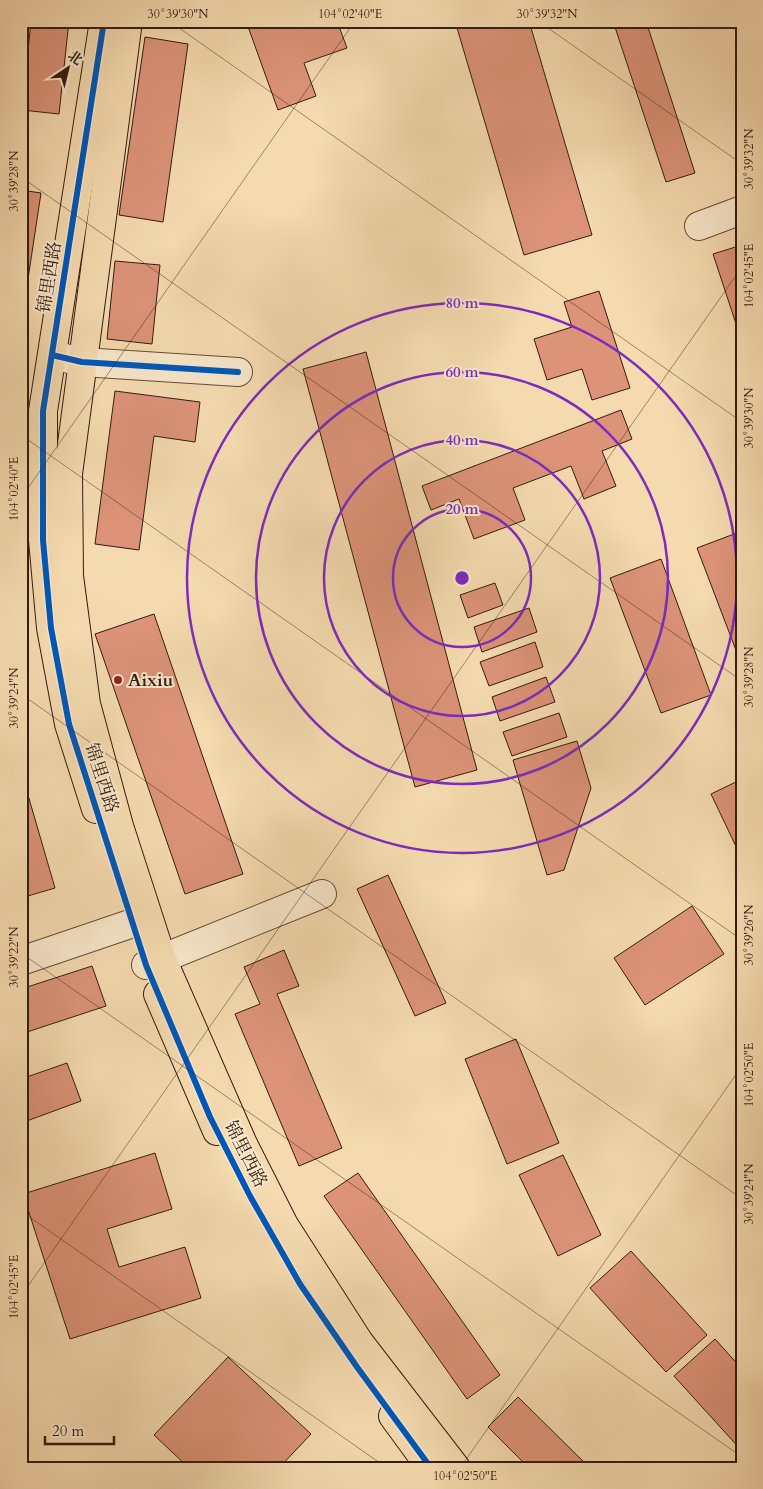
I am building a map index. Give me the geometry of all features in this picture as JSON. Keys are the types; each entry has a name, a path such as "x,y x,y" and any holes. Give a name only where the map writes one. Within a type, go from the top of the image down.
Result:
{"main road":[{"name":"锦里西路","path":"104,21 43,411 43,540 51,628 69,724 133,923 284,1225 359,1342 456,1468"},
{"name":"锦里西路","path":"128,21 82,362 68,483 69,576 86,704 154,962 210,1117 254,1204 300,1284 357,1368 431,1468"}],"street":[{"path":"699,226 742,210"},
{"path":"52,355 82,362 238,372"},
{"path":"154,962 322,894"},
{"path":"21,961 133,923"}],"building":[{"path":"31,21 69,21 59,114 22,110"},
{"path":"246,21 337,21 347,48 304,63 316,96 278,110"},
{"path":"455,21 529,21 592,235 524,255"},
{"path":"613,21 646,21 695,173 666,182"},
{"path":"145,37 188,44 163,222 119,215"},
{"path":"21,190 41,193 21,325"},
{"path":"742,245 742,342 713,254"},
{"path":"115,261 160,265 152,344 107,339"},
{"path":"599,291 630,388 592,400 582,369 547,380 534,339 572,327 564,302"},
{"path":"366,352 477,770 415,787 303,369"},
{"path":"115,391 200,402 195,442 154,436 139,550 95,544"},
{"path":"621,410 632,439 602,451 616,486 584,499 571,466 513,488 525,520 474,539 459,499 431,510 422,486"},
{"path":"742,531 742,666 697,548"},
{"path":"661,559 711,695 661,713 610,578"},
{"path":"495,583 503,605 468,618 460,595"},
{"path":"529,608 537,632 482,652 474,627"},
{"path":"154,614 243,874 185,894 95,634"},
{"path":"535,642 543,667 489,686 480,662"},
{"path":"546,677 555,702 500,721 492,697"},
{"path":"559,713 567,737 512,756 503,732"},
{"path":"577,741 591,788 564,870 547,875 513,760"},
{"path":"21,771 55,888 21,898"},
{"path":"742,779 742,857 741,857 711,794"},
{"path":"388,875 446,1003 415,1016 357,889"},
{"path":"692,906 724,954 645,1005 614,958"},
{"path":"284,950 299,986 277,994 342,1148 299,1166 235,1014 260,1004 244,967"},
{"path":"92,966 106,1006 21,1034 21,989"},
{"path":"516,1039 559,1143 507,1164 465,1059"},
{"path":"67,1063 81,1101 24,1122 21,1114 21,1079"},
{"path":"155,1153 172,1209 107,1229 119,1267 185,1247 201,1298 70,1339 23,1194"},
{"path":"563,1155 601,1235 558,1256 519,1175"},
{"path":"358,1173 500,1375 467,1399 324,1196"},
{"path":"631,1251 707,1335 666,1372 590,1288"},
{"path":"715,1339 742,1369 742,1451 674,1376"},
{"path":"228,1357 311,1434 279,1468 189,1468 154,1435"},
{"path":"518,1397 590,1468 529,1468 488,1427"}],"cycle path":[{"path":"104,21 43,411 43,540 51,628 69,724 146,965 210,1117 250,1196 300,1284 357,1367 431,1468"},
{"path":"52,355 82,362 238,372"}],"place":[{"name":"Aixiu","path":"118,680"}]}
